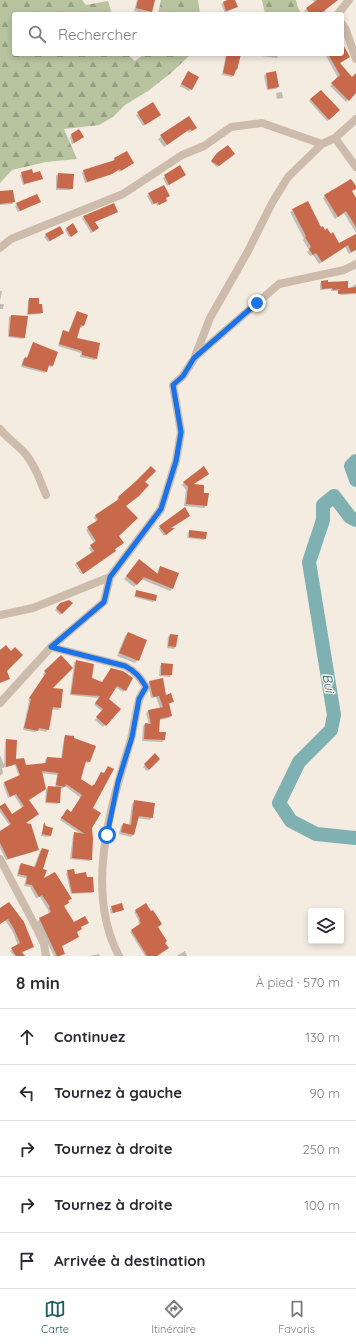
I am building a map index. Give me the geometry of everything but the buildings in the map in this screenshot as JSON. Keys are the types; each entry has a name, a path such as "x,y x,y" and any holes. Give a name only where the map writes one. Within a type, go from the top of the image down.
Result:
{"street":[{"path":"340,12 349,0"},
{"path":"344,27 356,59"},
{"path":"0,703 51,647 104,602 110,577 161,509 176,461 181,432 173,385 183,376 194,358 210,318 247,253 272,203 288,177 322,144 335,138 356,119"},
{"path":"0,248 11,239 123,194 182,155 204,146 231,127 262,123 322,144"},
{"path":"335,138 356,167"},
{"path":"194,358 279,284 344,270 356,264"},
{"path":"0,429 6,437 24,452 35,469 46,495"},
{"path":"0,615 33,608 110,577"},
{"path":"51,647 125,666 134,671 146,687 139,699 132,737 118,782 105,845 103,869 104,912 108,930 119,956"},
{"path":"1,861 38,931 44,944 46,956"}],"green space":[{"path":"0,0 82,0 86,5 108,1 111,12 12,12 12,56 129,56 135,61 141,56 189,56 171,73 148,91 125,105 113,117 99,125 64,129 77,159 46,162 12,170 0,183"},
{"path":"161,0 198,0 200,12 158,12"},
{"path":"262,0 296,0 301,12 265,12"}],"waterway":[{"name":"Bui","path":"356,461 351,466 356,480"},
{"name":"Bui","path":"356,520 350,517 334,496 323,505 323,520 309,562 334,715 331,730 299,762 279,803 291,821 316,834 356,838"}],"route":[{"path":"107,835 118,782 132,737 139,699 146,687 140,677 134,671 125,666 51,647 104,602 110,577 161,509 176,461 181,432 173,385 183,376 194,358 257,303"}]}
